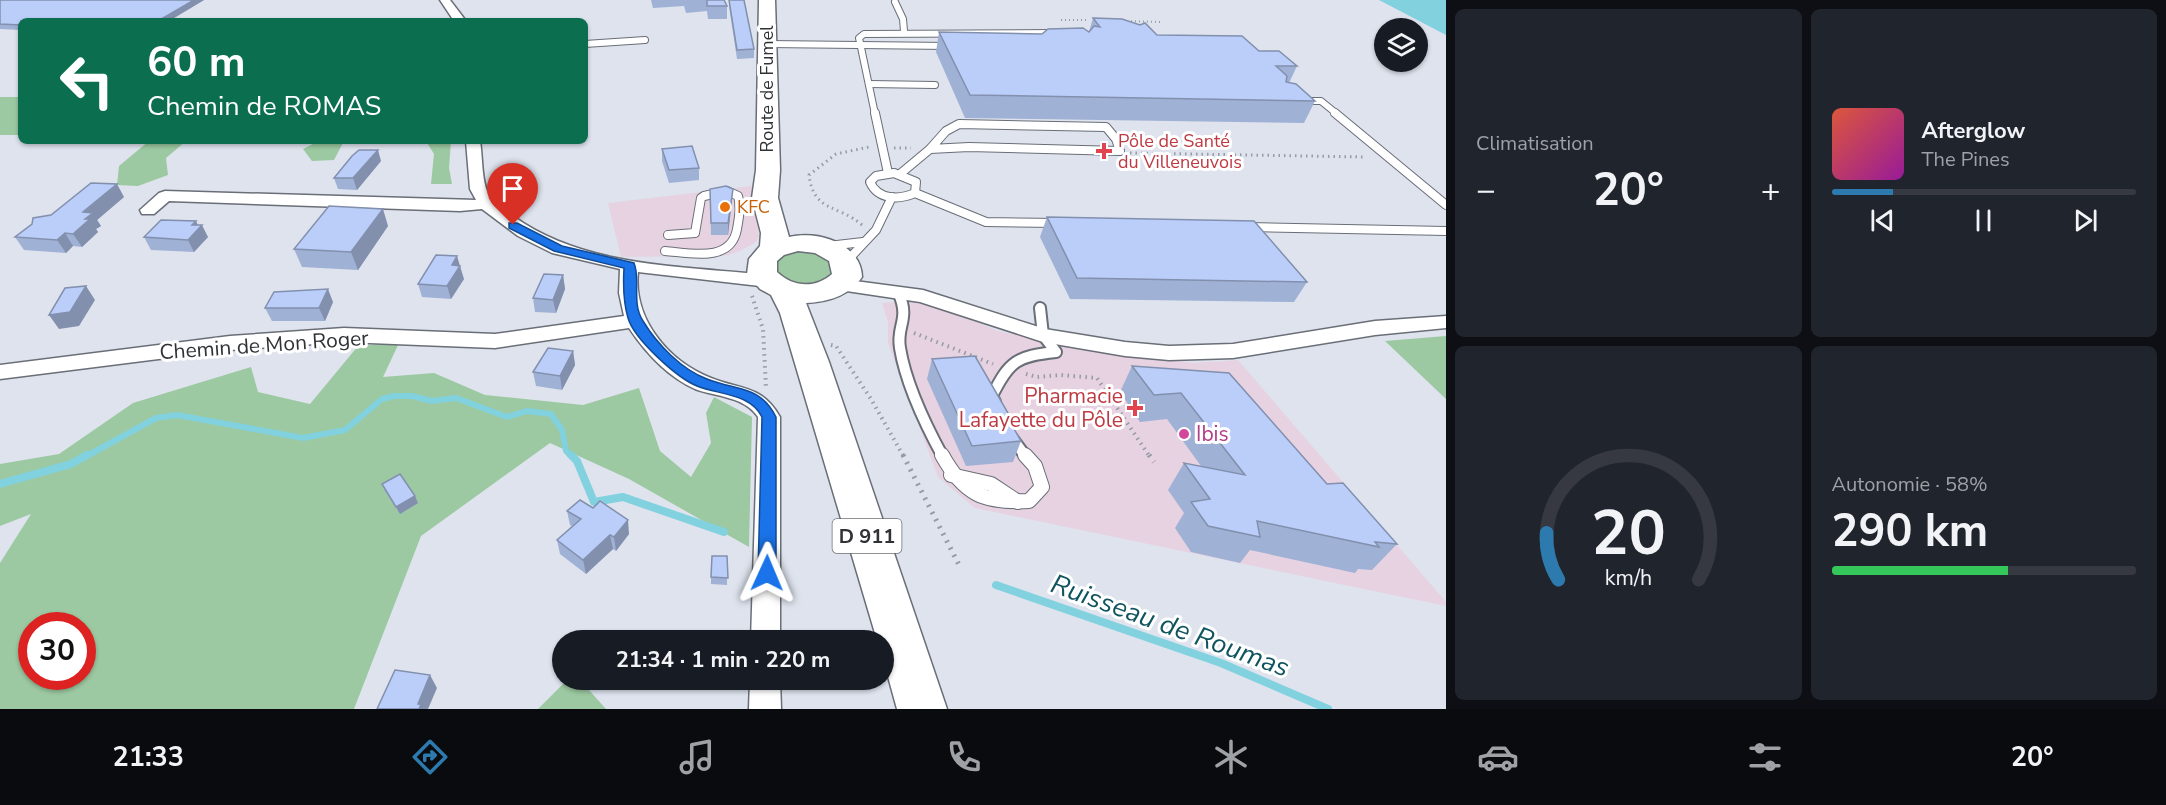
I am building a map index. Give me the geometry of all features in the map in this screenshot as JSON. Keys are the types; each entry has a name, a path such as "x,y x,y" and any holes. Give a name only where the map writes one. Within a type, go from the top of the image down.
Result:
{"main road":[{"name":"Route de Fumel","path":"767,0 765,198 775,232 772,270"},
{"name":"Route de Fumel","path":"767,178 795,229 837,263"},
{"path":"798,243 837,263 803,294 772,270 798,243"},
{"name":"D 911","path":"812,351 815,314 837,263"},
{"name":"D 911","path":"772,270 812,351 922,709"}],"street":[{"path":"446,0 458,18"},
{"path":"473,144 478,189 486,204 510,223 558,249 630,266 667,259 772,270"},
{"path":"148,210 165,196 460,206 486,204"},
{"path":"837,263 879,290 923,296 1043,335 1125,349 1169,353 1233,351 1375,328 1446,322"},
{"path":"630,266 628,291 635,321 663,355 685,375 759,401 769,417 766,630"},
{"name":"Chemin de Mon Roger","path":"0,372 231,343 344,334 495,341 635,321"},
{"path":"765,690 765,709"}],"lane":[{"path":"895,2 903,19 904,31"},
{"path":"888,173 860,45 859,38 864,34 904,31 1067,33"},
{"path":"588,44 645,40"},
{"path":"767,44 962,46"},
{"path":"869,84 935,85"},
{"path":"1286,101 1321,101 1446,206"},
{"path":"900,174 930,149 933,141 949,128 959,124 1106,127 1116,139 1120,151 969,147 930,149"},
{"path":"915,193 916,182 900,174 888,173 876,176 870,182 870,186 878,193 892,197 905,197 915,193 986,222 1066,224"},
{"path":"667,259 730,248 738,238 738,196 727,191 704,196 701,198 694,233 668,235"},
{"path":"837,263 878,228 883,208 892,197"},
{"path":"1237,227 1446,231"},
{"path":"899,294 905,311 900,346 951,475 991,484 1018,502 1029,501 1042,487 1035,466 1017,447 992,396 1006,367 1022,356 1056,352 1043,335 1040,308"}],"path":[{"path":"1087,20 1090,24"},
{"path":"1119,21 1162,22"},
{"path":"1122,154 1368,157"},
{"path":"902,328 983,361 1037,377 1061,375 1097,378 1154,462"},
{"path":"812,351 836,346 860,380 901,449 959,565"}],"shaded area":[{"path":"752,186 759,236 756,242 740,251 728,255 711,256 621,257 608,203"},
{"path":"924,300 998,331 1103,353 1194,363 1238,360 1446,602 1446,606 975,508 938,477 888,343 888,322 882,303"}],"green space":[{"path":"0,97 18,97 18,135 0,135"},
{"path":"145,144 182,144 166,158 168,175 138,186 117,185 119,166"},
{"path":"313,144 342,144 334,160 312,161 303,149"},
{"path":"428,144 451,144 449,168 452,184 431,184 434,154"},
{"path":"793,250 822,253 838,268 827,284 795,286 774,270 777,258"},
{"path":"1446,336 1446,399 1385,341"},
{"path":"399,343 383,377 434,373 485,395 583,405 639,388 660,451 691,477 711,443 706,413 714,397 752,417 749,547 629,479 550,443 421,536 354,709 0,709 0,563 31,514 0,526 0,464 59,454 133,403 251,367 258,392 310,404 358,346"},
{"path":"557,690 589,690 606,709 538,709"}],"water":[{"path":"1379,0 1446,0 1446,35 1428,26 1428,18 1413,18"}],"building":[{"path":"0,0 194,0 163,18 18,18 18,25 0,24"},
{"path":"707,0 724,0 727,6 707,6"},
{"path":"729,0 744,0 754,49 737,50"},
{"path":"1093,18 1122,19 1140,25 1145,23 1157,35 1242,36 1259,51 1279,51 1297,66 1276,66 1287,76 1286,82 1296,84 1315,101 970,95 939,32 1042,34 1048,29 1083,28 1089,32 1094,26 1100,27"},
{"path":"692,146 699,168 669,170 662,149"},
{"path":"359,150 378,150 353,178 334,178 352,156"},
{"path":"91,183 117,184 83,212 93,213 85,219 90,219 73,234 65,233 57,240 15,237 32,224 33,218 51,215"},
{"path":"726,186 733,189 728,223 711,223 710,189"},
{"path":"329,206 383,209 351,252 294,249"},
{"path":"1047,217 1254,221 1307,282 1077,278"},
{"path":"161,220 196,221 192,225 202,225 188,240 144,237"},
{"path":"436,255 457,256 452,265 460,266 447,286 418,284"},
{"path":"544,274 563,275 553,300 533,298"},
{"path":"86,286 70,312 49,315 65,288"},
{"path":"328,289 319,308 265,308 274,292"},
{"path":"548,348 573,351 560,376 533,372"},
{"path":"975,356 1012,420 1009,420 1021,441 972,446 932,359"},
{"path":"1132,366 1229,373 1327,484 1343,483 1397,544 1375,542 1379,547 1257,521 1260,537 1208,526 1191,502 1210,499 1184,463 1245,475 1181,393 1154,395"},
{"path":"400,474 415,496 396,507 382,484"},
{"path":"580,500 593,508 600,501 628,520 614,537 610,535 583,560 557,540 581,519 567,511"},
{"path":"712,556 727,556 728,578 711,577"},
{"path":"395,670 430,675 418,704 421,704 419,709 377,709"}],"waterway":[{"name":"Ruisseau de Roumas","path":"85,457 156,418 177,415 303,438 345,430 382,399 394,396 412,396 432,401 456,398 507,417 527,411 551,414 562,430 566,451 572,457"},
{"name":"Ruisseau de Roumas","path":"0,484 71,464 87,455"},
{"name":"Ruisseau de Roumas","path":"571,455 577,461 594,502 623,497 724,532"},
{"name":"Ruisseau de Roumas","path":"996,585 1221,663 1328,709"}],"place":[{"name":"Pôle de Santé du Villeneuvois","path":"1104,151"},
{"name":"KFC","path":"725,207"},
{"name":"Pharmacie Lafayette du Pôle","path":"1135,408"},
{"name":"Ibis","path":"1184,434"}],"route":[{"path":"513,225 558,249 630,266 628,291 635,321 663,355 685,375 759,401 769,417 767,573"}]}
